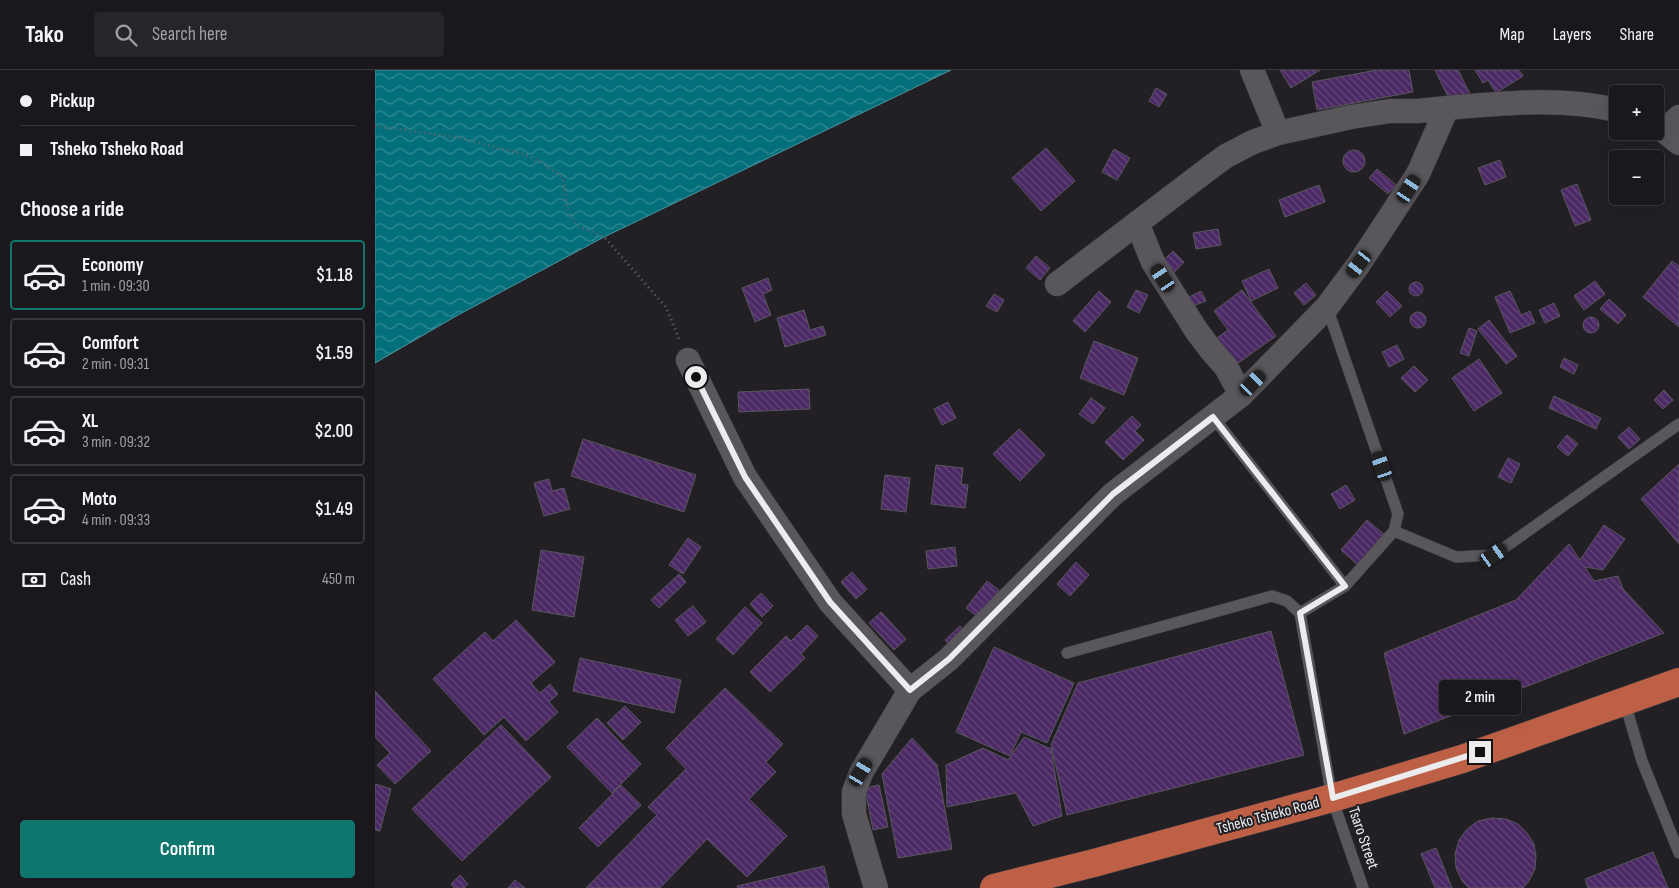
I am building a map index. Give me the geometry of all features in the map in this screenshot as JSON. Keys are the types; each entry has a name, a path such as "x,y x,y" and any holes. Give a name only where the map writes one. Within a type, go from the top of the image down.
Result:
{"highway":[{"name":"Tsheko Tsheko Road","path":"994,888 1333,798 1462,759 1679,682"}],"street":[{"path":"1252,70 1278,133"},
{"path":"1057,284 1226,156 1253,142 1278,133 1351,117 1390,111 1418,111 1510,103 1544,103 1609,108"},
{"path":"876,888 854,814 854,792 861,772 910,690 949,659 1113,494 1241,395 1327,307 1359,264 1418,174 1447,108"},
{"path":"1137,223 1153,262 1196,330 1226,367 1241,395"},
{"path":"688,360 745,477 761,501 830,602 910,690"}],"lane":[{"path":"1067,653 1272,596 1287,601 1300,613 1345,586 1394,531 1398,514 1395,502 1327,307"},
{"path":"1213,417 1345,586"},
{"path":"1394,531 1456,557 1494,555 1679,424"},
{"name":"Tsaro Street","path":"1300,613 1333,798 1363,888"},
{"path":"1624,700 1642,761 1679,853"}],"path":[{"path":"375,126 455,137 530,156 563,177 568,211 577,226 604,237 666,307 688,360"}],"water":[{"path":"375,70 951,70 604,237 458,315 375,363"}],"building":[{"path":"1280,70 1320,70 1291,88"},
{"path":"1377,70 1409,70 1413,92 1317,110 1312,82"},
{"path":"1435,70 1458,70 1471,96 1452,105"},
{"path":"1475,70 1519,70 1523,76 1496,93 1488,80 1483,83"},
{"path":"1156,88 1167,94 1159,107 1149,101"},
{"path":"1046,148 1075,181 1041,211 1012,178"},
{"path":"1114,149 1130,158 1117,180 1102,172"},
{"path":"1354,150 1362,153 1365,161 1362,169 1354,172 1346,169 1343,161 1346,153"},
{"path":"1500,160 1506,177 1485,185 1478,168"},
{"path":"1377,169 1396,185 1388,194 1369,178"},
{"path":"1577,184 1591,220 1575,226 1561,190"},
{"path":"1319,185 1325,202 1285,217 1279,200"},
{"path":"1218,229 1221,245 1196,249 1193,233"},
{"path":"1173,251 1184,262 1171,276 1159,265"},
{"path":"1036,256 1050,268 1040,280 1026,268"},
{"path":"1672,261 1679,266 1679,327 1643,297"},
{"path":"1269,269 1278,288 1251,301 1242,281"},
{"path":"768,278 772,290 763,294 771,315 755,322 742,288"},
{"path":"1595,281 1605,294 1584,310 1574,296"},
{"path":"1416,282 1421,284 1423,289 1421,294 1416,296 1411,294 1409,289 1411,284"},
{"path":"1306,283 1316,295 1304,305 1294,293"},
{"path":"1136,290 1148,295 1139,313 1127,307"},
{"path":"1242,290 1276,336 1237,364 1217,338 1228,330 1214,311"},
{"path":"1099,291 1111,302 1085,332 1073,321"},
{"path":"1201,291 1206,301 1193,306 1189,297"},
{"path":"1387,291 1402,306 1390,317 1376,302"},
{"path":"1510,291 1521,315 1530,311 1535,323 1510,333 1495,297"},
{"path":"994,294 1004,300 997,312 986,306"},
{"path":"1609,299 1626,315 1618,324 1600,309"},
{"path":"1554,303 1560,316 1545,323 1539,310"},
{"path":"804,310 810,330 823,326 826,335 785,347 777,318"},
{"path":"1418,312 1426,320 1418,328 1410,320"},
{"path":"1588,317 1594,317 1599,322 1597,331 1588,333 1583,328 1583,322"},
{"path":"1489,320 1517,356 1506,364 1478,329"},
{"path":"1469,328 1477,331 1469,356 1460,353"},
{"path":"1094,341 1138,358 1124,395 1080,378"},
{"path":"1397,345 1404,359 1389,367 1382,352"},
{"path":"1564,358 1578,365 1574,374 1560,367"},
{"path":"1479,359 1502,393 1474,411 1452,378"},
{"path":"1414,366 1428,380 1415,392 1401,378"},
{"path":"809,389 810,409 739,412 738,392"},
{"path":"1664,390 1673,400 1663,409 1654,400"},
{"path":"1554,396 1601,418 1596,429 1549,408"},
{"path":"1091,398 1105,408 1093,424 1079,414"},
{"path":"948,402 956,418 942,425 934,409"},
{"path":"1132,416 1141,425 1135,431 1144,440 1123,460 1105,442"},
{"path":"1629,427 1640,439 1629,449 1618,437"},
{"path":"1019,429 1045,455 1020,481 993,454"},
{"path":"1567,435 1578,444 1568,456 1557,447"},
{"path":"583,439 696,475 684,512 571,476"},
{"path":"1508,458 1520,464 1511,483 1498,477"},
{"path":"1679,464 1679,544 1641,499"},
{"path":"936,465 963,468 961,484 968,485 965,508 931,504"},
{"path":"885,475 910,478 906,512 881,509"},
{"path":"549,479 552,491 564,488 570,509 544,516 534,483"},
{"path":"1346,485 1355,500 1340,509 1331,494"},
{"path":"1367,520 1385,535 1358,565 1341,550"},
{"path":"1604,525 1625,539 1603,570 1585,567 1594,581 1618,576 1623,589 1664,633 1404,734 1384,653 1516,600 1569,544 1580,560"},
{"path":"688,538 701,547 683,574 669,565"},
{"path":"955,547 957,566 928,569 926,551"},
{"path":"541,550 584,557 574,617 532,610"},
{"path":"1076,562 1089,575 1070,596 1057,584"},
{"path":"852,572 867,589 856,599 841,582"},
{"path":"679,574 686,582 659,608 651,600"},
{"path":"987,581 999,590 978,617 966,608"},
{"path":"761,593 773,606 762,617 750,604"},
{"path":"693,606 706,622 688,636 675,620"},
{"path":"745,607 762,623 733,655 716,639"},
{"path":"881,612 906,639 894,650 869,623"},
{"path":"516,620 555,662 531,683 540,693 550,684 558,694 549,702 558,712 526,741 504,717 484,735 433,679 485,632 493,641"},
{"path":"807,625 818,636 801,654 805,658 770,692 750,672 786,636 791,641"},
{"path":"960,626 965,632 951,646 945,640"},
{"path":"1271,631 1304,755 1067,815 1051,745 1078,683"},
{"path":"994,647 1074,683 1047,743 1021,732 1010,756 956,732"},
{"path":"580,658 681,680 674,713 573,691"},
{"path":"725,688 783,744 766,762 776,772 749,799 787,836 747,877 707,839 660,888 586,888 657,815 648,807 686,769 666,748"},
{"path":"375,691 431,751 395,784 377,765 390,753 375,737"},
{"path":"625,706 641,722 623,740 607,723"},
{"path":"597,718 641,764 612,793 567,747"},
{"path":"501,725 551,777 462,861 412,809"},
{"path":"1024,737 1051,749 1062,816 1033,826 1016,793 947,807 946,765 983,748 1008,760"},
{"path":"912,738 937,765 952,849 898,858 882,774"},
{"path":"375,784 391,789 380,831 375,830"},
{"path":"621,785 641,805 598,847 579,828"},
{"path":"879,785 888,827 873,830 865,788"},
{"path":"1492,818 1506,819 1518,824 1534,844 1536,856 1535,869 1523,888 1469,888 1462,881 1456,868 1455,854 1459,840 1467,829 1478,821"},
{"path":"1436,848 1452,888 1435,888 1421,854"},
{"path":"1653,852 1668,888 1588,888 1585,879"},
{"path":"824,866 829,888 738,888 737,886"},
{"path":"460,875 468,884 464,888 454,888 451,884"},
{"path":"515,880 525,888 508,888"}],"route":[{"path":"696,377 745,477 830,602 910,690 949,659 1113,494 1213,417 1345,586 1300,613 1333,798 1480,752"}]}
